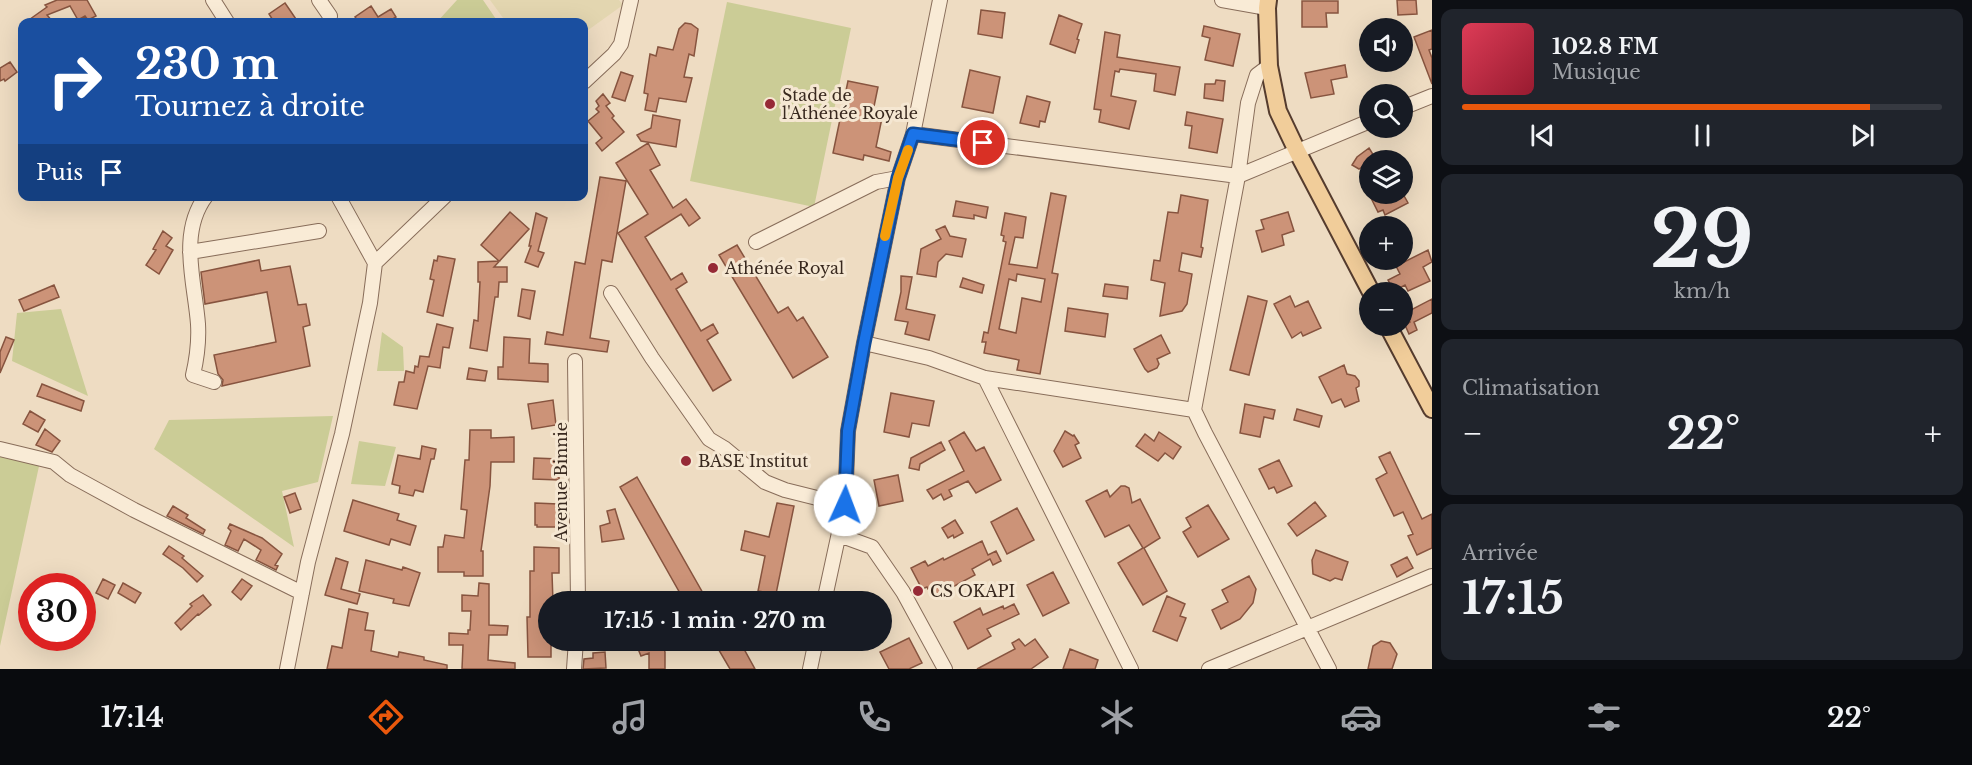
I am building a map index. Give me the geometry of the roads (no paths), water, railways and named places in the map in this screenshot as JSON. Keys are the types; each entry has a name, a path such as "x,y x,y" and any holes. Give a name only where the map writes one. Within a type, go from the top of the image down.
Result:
{"main road":[{"path":"1268,4 1269,66 1278,111 1366,282"},
{"path":"1393,336 1432,409"}],"street":[{"path":"213,0 224,18"},
{"path":"319,0 330,18"},
{"path":"588,78 614,54 621,44 631,0"},
{"path":"826,591 845,505 848,431 864,343 898,178 913,134 940,0"},
{"path":"1222,0 1268,4"},
{"path":"1269,66 1257,75 1248,104 1238,176 1194,410 1329,669"},
{"path":"1413,104 1432,96"},
{"path":"913,134 1238,176 1359,126"},
{"path":"756,242 876,182 898,178"},
{"path":"202,201 193,224 190,252 198,325 197,356 193,375 214,382"},
{"path":"287,669 308,562 342,434 370,303 375,263 341,201"},
{"path":"375,263 440,201"},
{"path":"190,252 319,231"},
{"path":"611,293 652,358 709,439 724,448 765,482 785,490 845,505"},
{"path":"864,343 929,358 985,378 1194,410"},
{"name":"Avenue Binnie","path":"575,361 578,591"},
{"path":"985,378 1131,669"},
{"path":"0,449 54,462 70,475 142,514 302,593"},
{"path":"839,535 872,547 903,592 945,669"},
{"path":"1209,669 1432,576"},
{"path":"574,669 575,651"},
{"path":"810,669 814,651"}],"place":[{"name":"Stade de l'Athénée Royale","path":"770,104"},
{"name":"Athénée Royal","path":"713,268"},
{"name":"BASE Institut","path":"686,461"},
{"name":"CS OKAPI","path":"918,591"}]}
